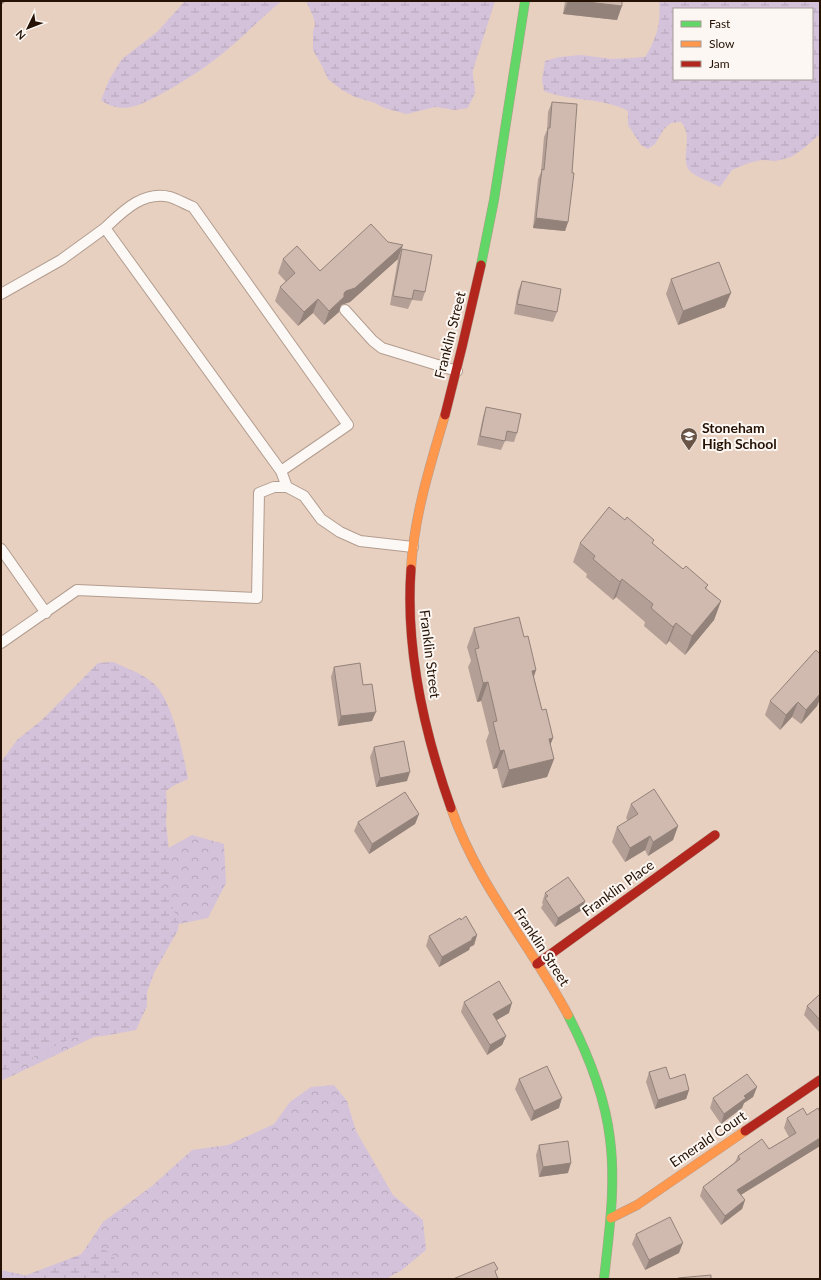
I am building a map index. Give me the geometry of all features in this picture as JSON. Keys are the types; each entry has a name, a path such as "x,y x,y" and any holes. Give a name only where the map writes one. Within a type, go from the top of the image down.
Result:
{"main road":[{"name":"Franklin Street","path":"525,1 494,201 477,283 457,371 423,489 416,523 413,547 410,606 411,639 420,696 434,754 444,788 464,839 490,892 566,1011 595,1079 602,1102 607,1120 612,1171 611,1218 604,1279"},
{"name":"Franklin Place","path":"537,964 715,835"},
{"name":"Emerald Court","path":"611,1218 633,1208 820,1080"}],"lane":[{"path":"1,294 61,260 105,228 125,209 148,196 169,197 193,207 348,425 281,471"},
{"path":"105,228 281,471 287,487"},
{"path":"345,310 373,341 382,348 457,371"},
{"path":"1,643 77,590 257,598 259,493 274,486 287,487 304,496 321,519 340,532 360,541 413,547"},
{"path":"1,549 46,613"}],"green space":[{"path":"185,1 282,1 217,58 173,88 148,101 132,107 117,107 109,105 101,100 109,80 122,59 157,32"},
{"path":"306,1 495,1 473,70 475,92 468,108 455,110 435,107 407,114 384,108 375,103 355,97 342,90 328,79 313,50 313,32 315,24"},
{"path":"659,1 820,1 820,134 791,157 776,161 761,160 732,170 720,187 699,177 689,170 686,160 687,140 685,128 681,122 671,123 664,129 655,144 648,149 641,145 628,125 628,111 597,101 565,97 544,91 542,80 545,61 559,57 581,55 612,59 645,57 653,43 659,23"},
{"path":"113,662 149,679 158,688 173,719 184,757 188,779 166,791 166,823 171,869 163,885 179,923 178,930 155,971 147,992 147,1006 136,1030 103,1036 72,1038 38,1054 1,1078 1,762 17,740 42,720 98,663"},
{"path":"192,835 224,844 226,883 208,918 174,925 130,1020 1,1081 1,984 165,850"},
{"path":"334,1085 347,1101 356,1131 393,1195 423,1220 426,1250 402,1270 386,1279 61,1279 83,1252 103,1222 152,1186 192,1150 228,1145 274,1124 290,1102 311,1087"},
{"path":"99,1249 108,1251 113,1256 119,1268 120,1279 16,1279 87,1252"},
{"path":"1,1270 42,1279 1,1279"}],"building":[{"path":"579,1 622,1 622,6"},
{"path":"552,102 577,104 572,173 574,173 568,222 536,218 542,169 544,170 548,128 550,128"},
{"path":"371,224 388,242 403,245 355,288 346,291 344,293 344,297 329,311 318,299 304,312 280,287 295,273 283,259 297,246 320,271"},
{"path":"402,249 432,255 425,292 414,290 412,299 393,296"},
{"path":"719,262 731,293 683,311 671,279"},
{"path":"522,281 561,289 557,312 517,304"},
{"path":"486,407 521,414 517,433 507,431 505,441 480,436"},
{"path":"609,507 625,520 627,517 654,540 652,543 683,569 686,566 708,585 705,588 721,601 692,636 676,623 673,627 651,608 653,604 622,579 620,582 593,559 595,556 580,543"},
{"path":"519,617 524,637 528,636 536,670 532,671 542,710 546,709 553,738 549,739 554,759 509,770 504,750 500,751 493,722 497,721 488,682 483,683 475,649 479,648 474,628"},
{"path":"816,650 820,654 820,694 806,710 798,702 786,715 770,701"},
{"path":"360,663 363,685 372,684 376,712 341,716 334,667"},
{"path":"404,741 410,772 380,778 374,747"},
{"path":"654,789 678,826 653,842 650,836 630,848 617,827 638,814 631,804"},
{"path":"405,792 419,814 372,844 358,822"},
{"path":"568,877 585,901 558,918 545,898 548,896 545,893"},
{"path":"466,916 477,935 472,938 472,940 442,957 429,936"},
{"path":"499,981 512,1003 493,1014 506,1036 490,1045 464,1002"},
{"path":"820,994 820,1020 807,1006"},
{"path":"547,1066 562,1098 534,1111 519,1079"},
{"path":"666,1067 670,1079 685,1074 689,1090 658,1100 649,1072"},
{"path":"747,1074 757,1087 744,1096 746,1098 724,1114 713,1098"},
{"path":"803,1108 807,1115 818,1108 820,1112 820,1138 737,1190 745,1200 725,1216 703,1187 740,1159 738,1156 762,1139 769,1149 796,1133 787,1118"},
{"path":"568,1141 571,1163 543,1167 539,1145"},
{"path":"670,1217 683,1243 649,1260 636,1234"},
{"path":"494,1262 498,1269 495,1271 498,1279 453,1279"},
{"path":"711,1275 711,1279 678,1279 678,1278"}],"traffic: fast":[{"path":"481,265 494,200 525,1"},
{"path":"568,1015 595,1075 608,1123 612,1157 612,1192 610,1227 604,1279"}],"traffic: slow":[{"path":"411,569 415,530 419,510 428,472 445,415"},
{"path":"451,808 475,863 568,1015"},
{"path":"611,1218 637,1205 745,1131"}],"traffic: jam":[{"path":"445,415 481,265"},
{"path":"411,569 411,630 419,691 425,721 441,779 451,808"},
{"path":"537,964 715,835"},
{"path":"745,1131 820,1080"}],"place":[{"name":"Stoneham High School","path":"689,451"}]}
